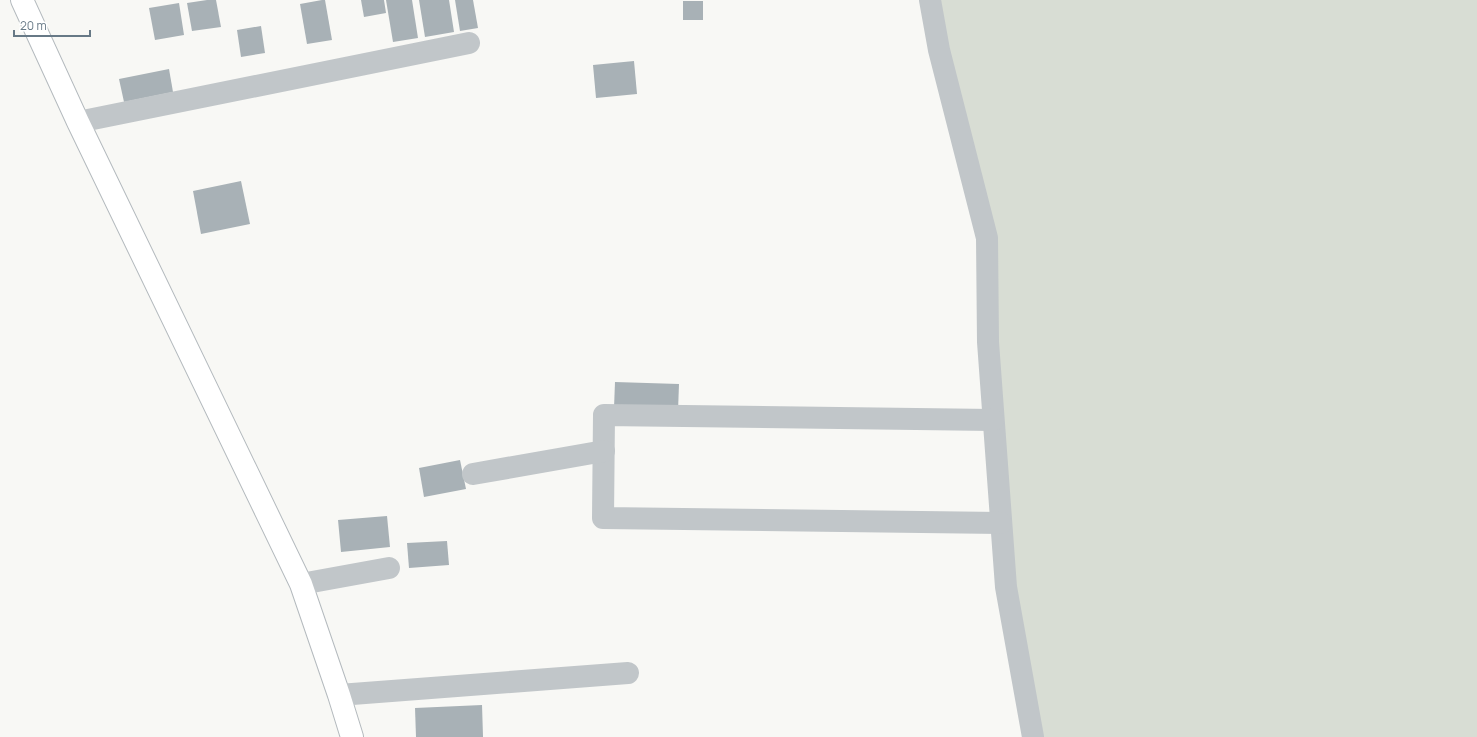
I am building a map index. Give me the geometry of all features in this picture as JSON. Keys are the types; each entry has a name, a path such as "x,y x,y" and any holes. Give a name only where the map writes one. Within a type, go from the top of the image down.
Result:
{"street":[{"path":"22,0 78,122 301,584 352,737"},
{"path":"930,0 939,50 986,238 988,342 1006,586 1033,737"},
{"path":"78,122 469,43"},
{"path":"993,420 604,415 603,518 1001,523"},
{"path":"473,474 604,451"},
{"path":"301,584 390,568"},
{"path":"339,695 628,673"}],"shaded area":[{"path":"930,0 1477,0 1477,737 1033,737 1006,587 987,238"}],"building":[{"path":"216,0 221,27 192,31 187,3"},
{"path":"325,0 332,40 307,44 300,4"},
{"path":"361,0 384,0 386,13 364,17"},
{"path":"386,0 412,0 418,38 393,42"},
{"path":"419,0 449,0 454,32 425,37"},
{"path":"455,0 473,0 478,28 460,31"},
{"path":"683,1 703,1 703,20 683,20"},
{"path":"179,3 184,35 155,40 149,8"},
{"path":"261,26 265,53 241,57 237,30"},
{"path":"634,61 637,94 596,98 593,65"},
{"path":"169,69 173,92 124,102 119,79"},
{"path":"241,181 250,224 201,234 193,191"},
{"path":"615,382 679,384 678,411 614,408"},
{"path":"460,460 466,489 424,497 419,468"},
{"path":"387,516 390,547 341,552 338,520"},
{"path":"447,541 449,565 409,568 407,543"},
{"path":"482,705 483,737 416,737 415,708"}]}
